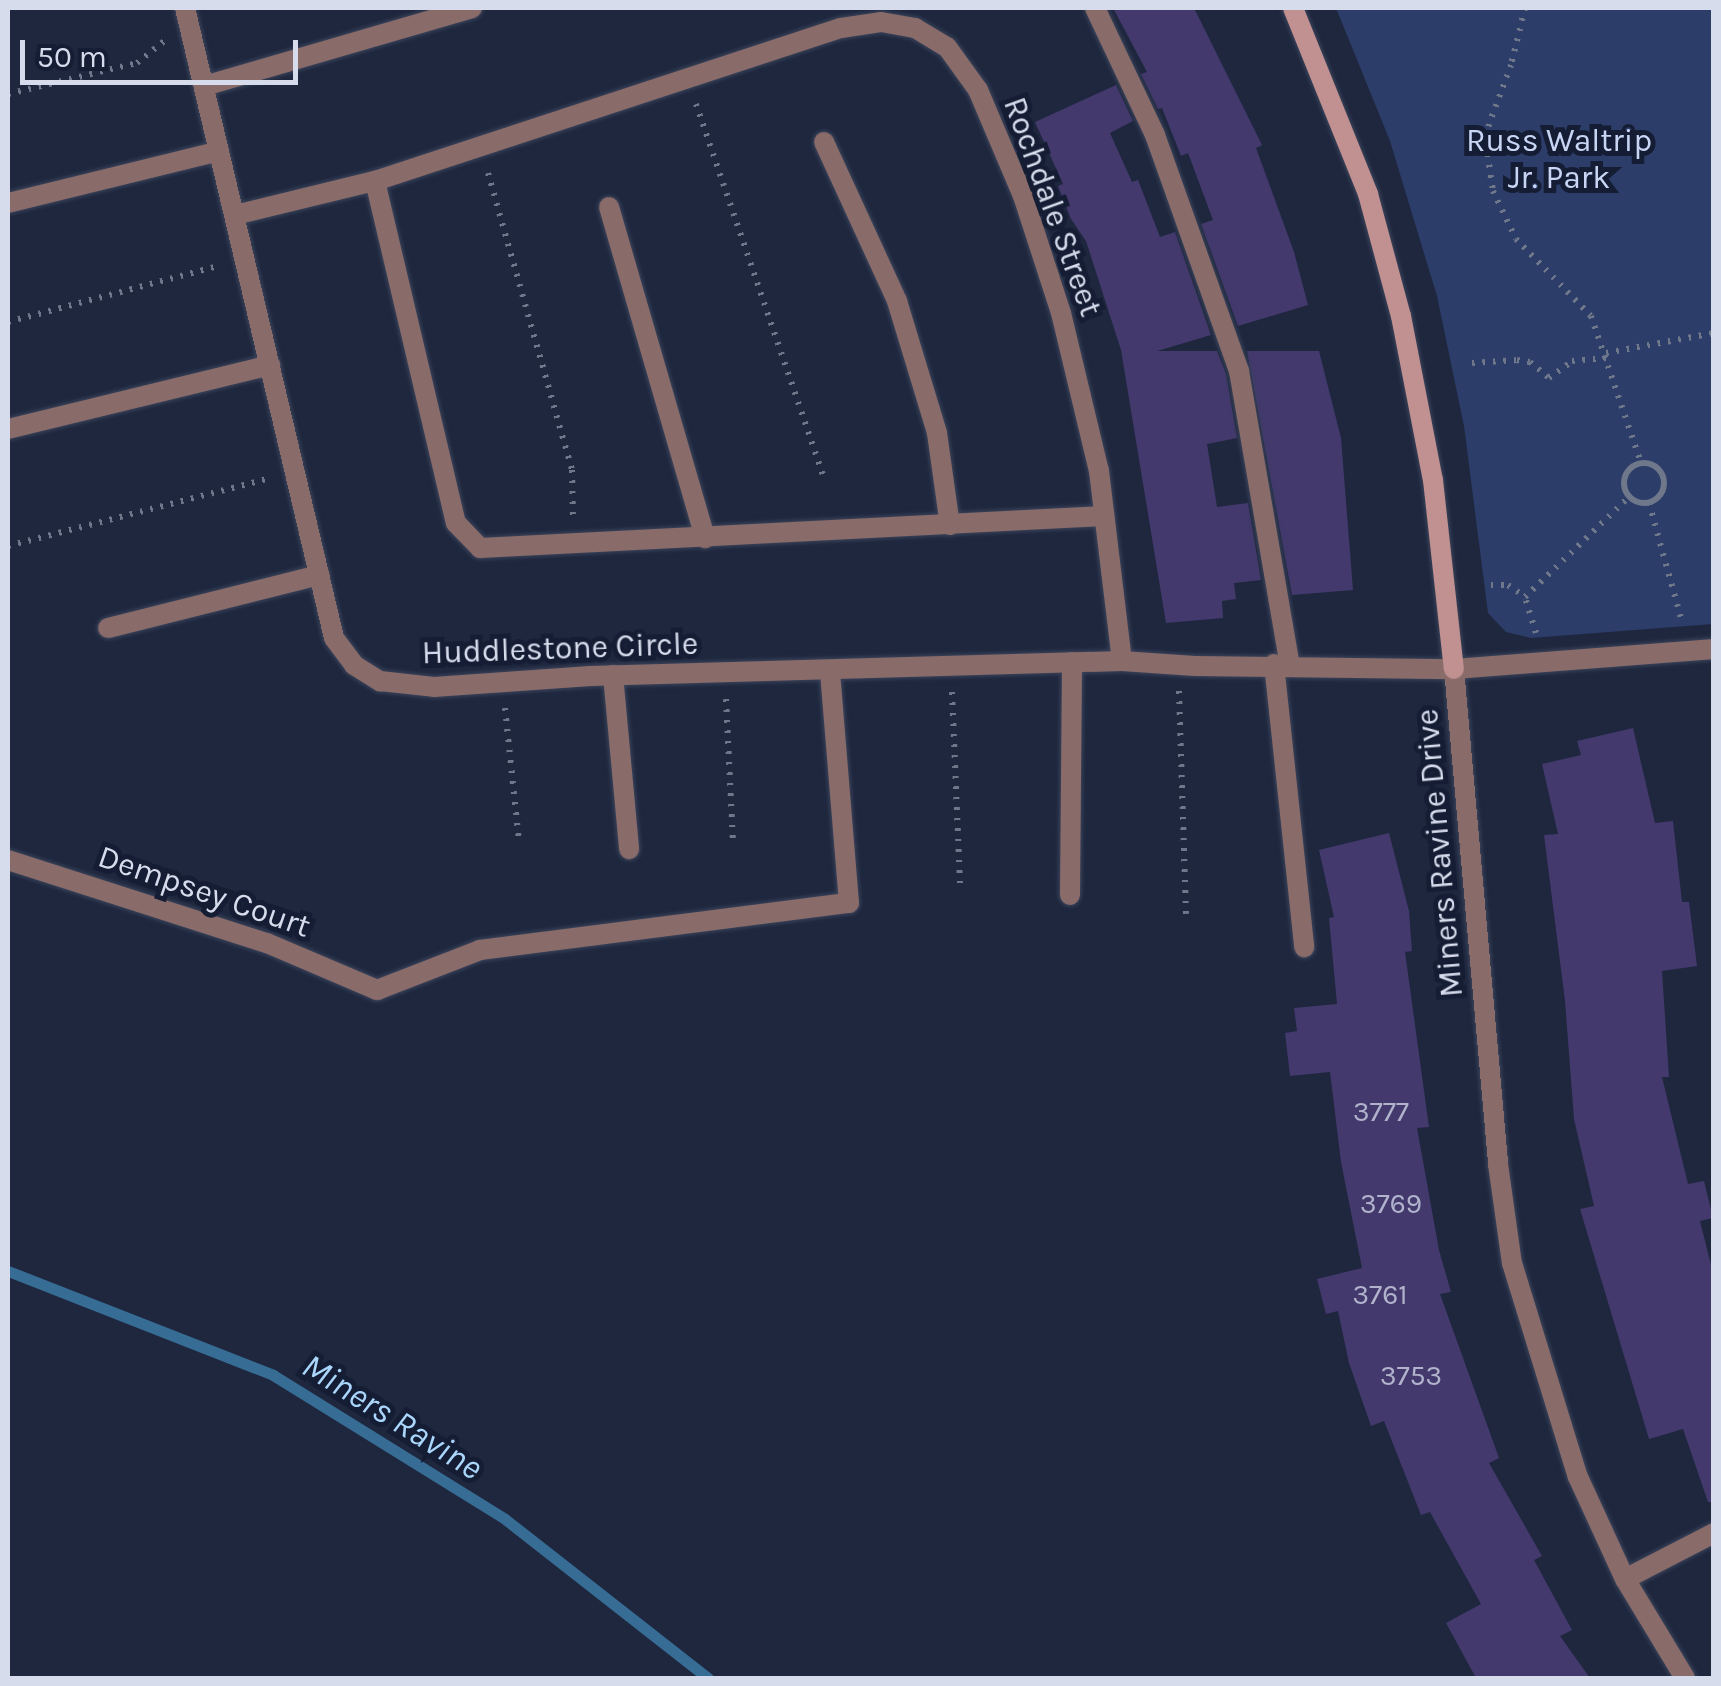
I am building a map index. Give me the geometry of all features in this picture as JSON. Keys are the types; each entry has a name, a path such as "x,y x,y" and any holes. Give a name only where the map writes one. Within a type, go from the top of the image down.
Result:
{"street":[{"path":"204,86 472,8"},
{"path":"1095,8 1155,134 1239,372 1282,665 1304,947"},
{"name":"Miners Ravine Drive","path":"1293,8 1368,194 1401,316 1432,480 1454,668 1498,1164 1512,1263 1578,1477 1625,1579 1684,1678"},
{"name":"Huddlestone Circle","path":"187,14 334,638 354,665 380,680 434,688 612,675 1122,661 1454,668 1714,648"},
{"name":"Rochdale Street","path":"234,215 375,180 841,28 881,22 915,28 947,47 978,90 1022,196 1061,312 1098,471 1122,661"},
{"path":"824,142 897,301 937,434 950,525"},
{"path":"8,203 219,151"},
{"path":"375,180 456,523 480,548 1104,516"},
{"path":"609,207 705,538"},
{"path":"8,430 270,365"},
{"path":"108,628 319,576"},
{"path":"1070,895 1072,662"},
{"name":"Dempsey Court","path":"8,860 267,942 377,990 480,950 848,904 830,671"},
{"path":"612,675 629,849"},
{"path":"1625,1579 1714,1533"}],"path":[{"path":"1524,8 1511,65 1489,124 1486,144 1492,191 1516,239 1592,316 1640,463"},
{"path":"8,94 137,63 187,14"},
{"path":"687,79 824,478"},
{"path":"481,147 572,470 574,545"},
{"path":"8,322 237,260 244,254"},
{"path":"1472,362 1530,362 1549,378 1572,361 1714,333"},
{"path":"1630,497 1625,476 1640,463"},
{"path":"1640,463 1658,470 1664,481 1661,494 1649,503"},
{"path":"8,546 295,472"},
{"path":"1630,497 1649,503"},
{"path":"1525,597 1630,497"},
{"path":"1649,503 1682,622"},
{"path":"1492,585 1508,585 1525,597 1536,634"},
{"path":"1178,665 1186,914"},
{"path":"952,666 960,886"},
{"path":"724,673 734,843"},
{"path":"503,682 519,841"}],"green space":[{"name":"Russ Waltrip Jr. Park","path":"1336,8 1713,8 1713,624 1531,638 1506,632 1488,613 1464,426 1437,296 1390,141"}],"building":[{"path":"1113,8 1194,8 1262,145 1256,148 1294,252 1308,305 1238,326 1201,224 1213,220 1188,153 1181,156 1162,108 1158,109 1141,74 1147,72"},
{"path":"1116,85 1133,121 1110,133 1132,182 1138,180 1160,237 1175,232 1211,335 1157,351 1217,351 1226,374 1237,438 1207,444 1217,507 1248,503 1261,580 1234,583 1236,599 1222,601 1223,618 1166,623 1121,350 1086,241 1071,219 1058,186 1063,184 1035,122"},
{"path":"1247,351 1319,351 1341,438 1353,590 1292,595"},
{"path":"1633,728 1655,823 1673,821 1682,902 1689,902 1697,966 1662,971 1669,1077 1662,1077 1688,1184 1704,1181 1713,1218 1700,1221 1714,1277 1714,1502 1708,1502 1683,1429 1649,1439 1580,1209 1594,1206 1574,1119 1565,1001 1544,835 1558,834 1542,764 1581,755 1577,741"},
{"path":"1389,833 1409,911 1412,951 1405,952 1429,1127 1417,1128 1439,1250 1451,1292 1440,1294 1499,1458 1489,1463 1542,1556 1534,1560 1572,1630 1560,1636 1590,1678 1476,1678 1446,1623 1481,1604 1430,1512 1421,1515 1384,1421 1371,1426 1349,1363 1338,1311 1326,1314 1317,1279 1362,1268 1341,1162 1330,1072 1290,1076 1285,1033 1297,1031 1294,1008 1337,1004 1329,918 1334,917 1319,850"}],"waterway":[{"name":"Miners Ravine","path":"8,1271 273,1375 505,1519 708,1678"}]}
